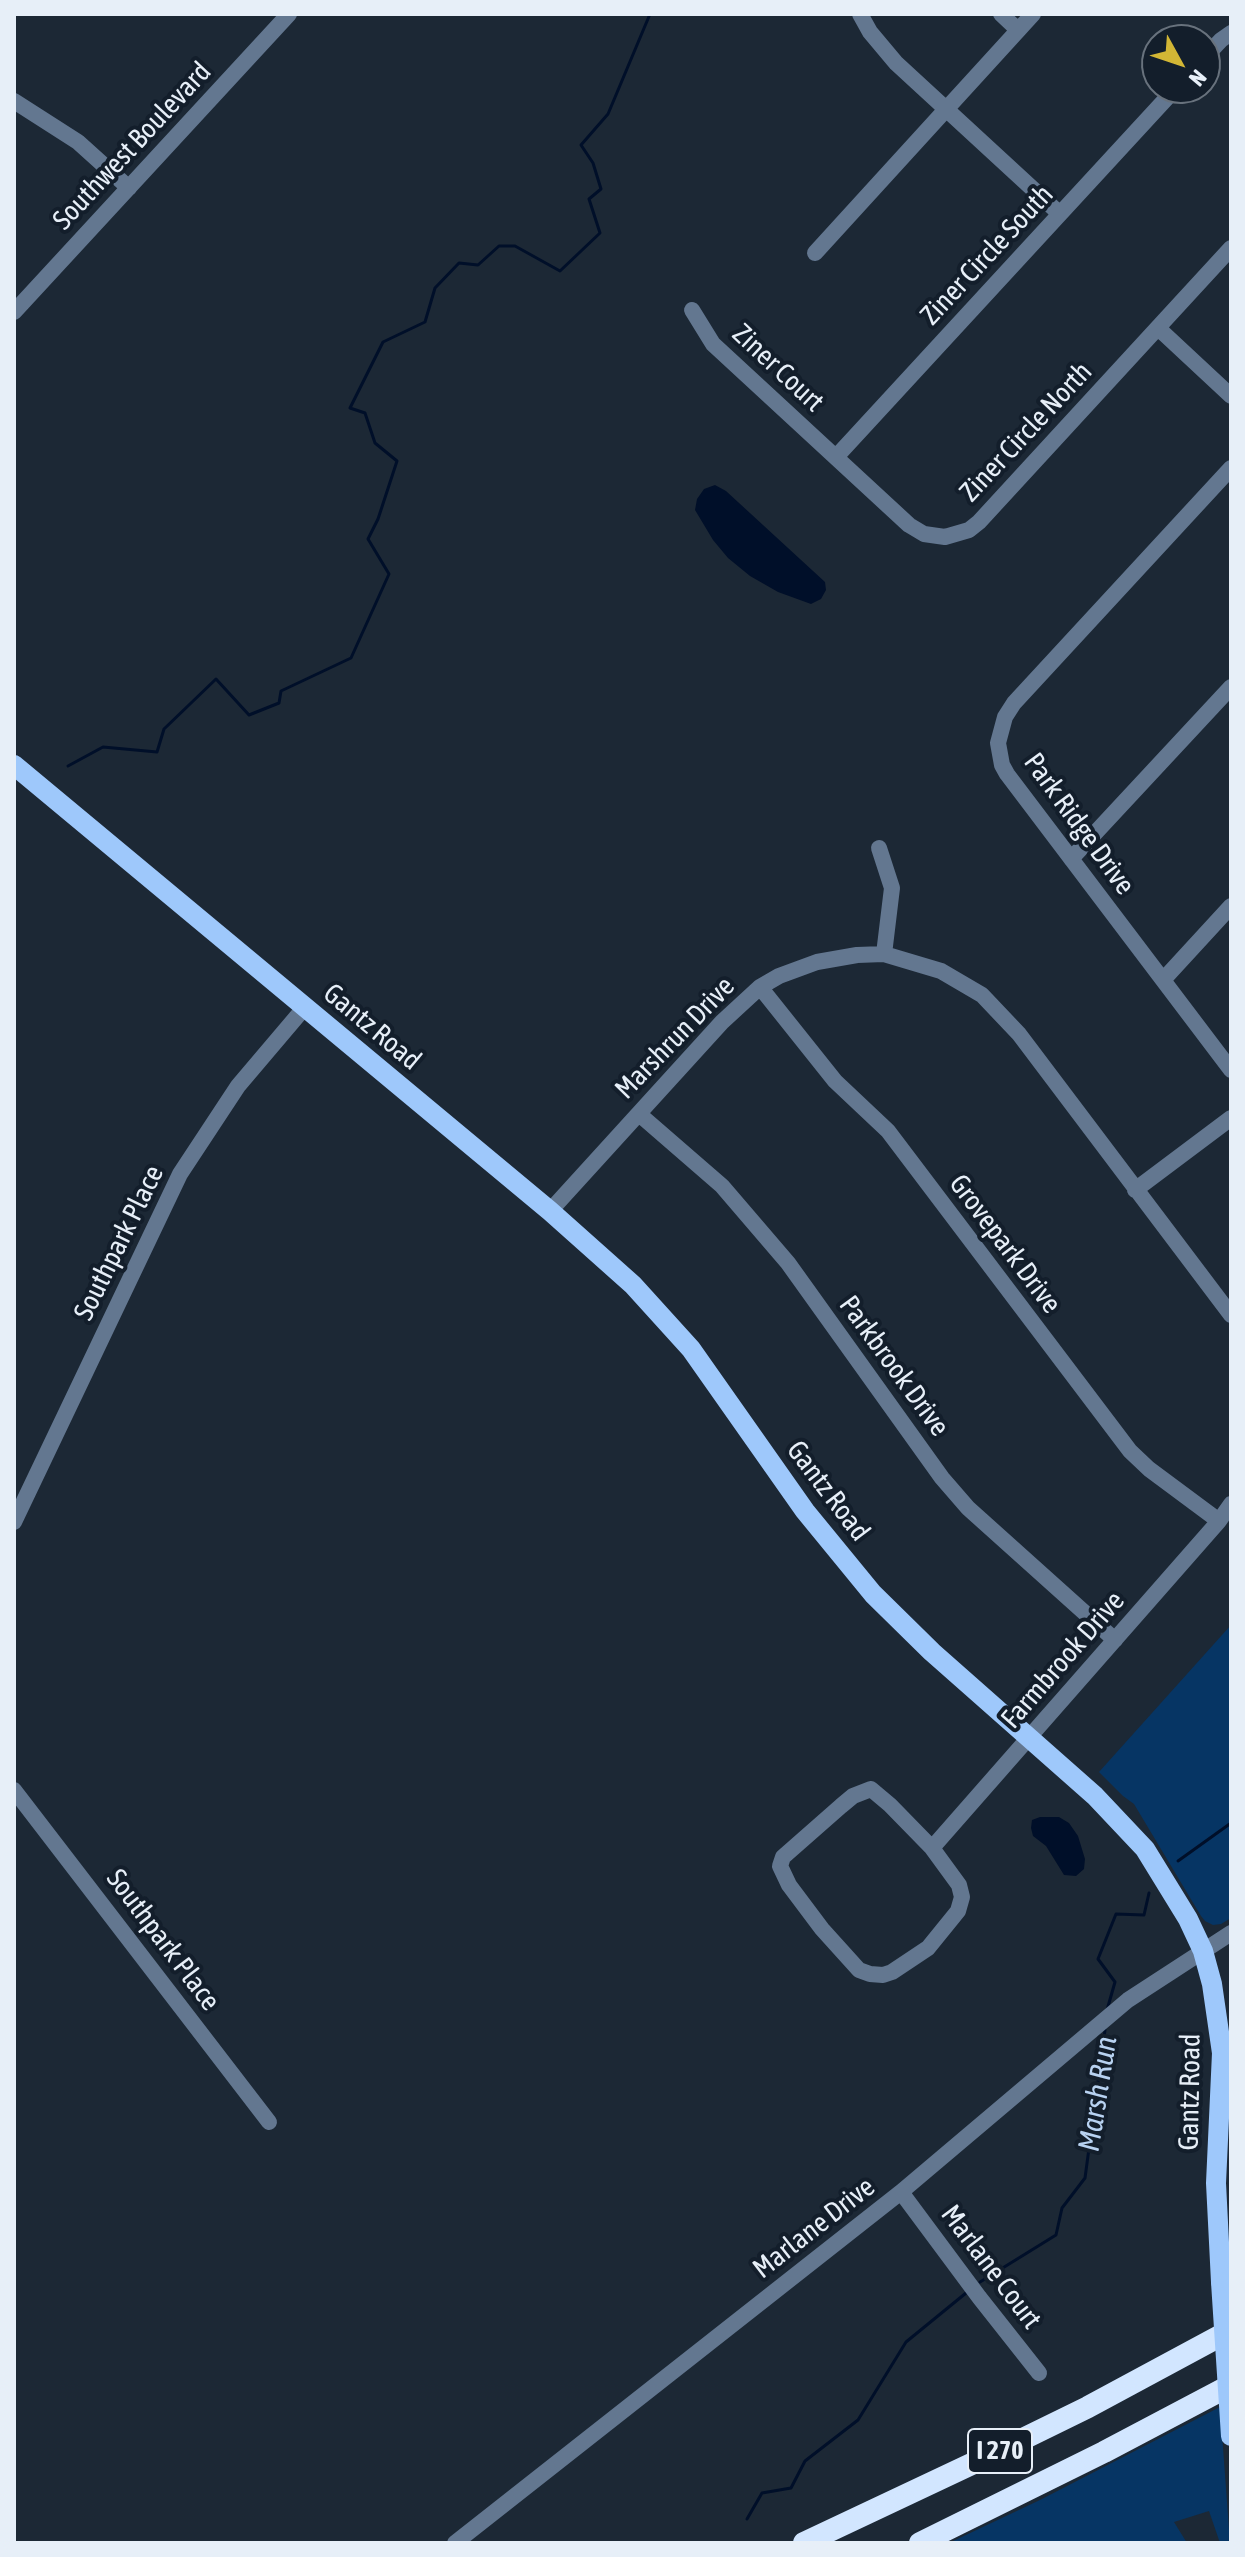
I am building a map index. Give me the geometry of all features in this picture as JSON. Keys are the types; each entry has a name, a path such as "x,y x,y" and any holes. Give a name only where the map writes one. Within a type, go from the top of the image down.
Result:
{"highway":[{"name":"I 270","path":"804,2543 994,2454 1231,2330"},
{"name":"I 270","path":"920,2543 1231,2385"}],"main road":[{"name":"Gantz Road","path":"14,765 550,1211 627,1279 675,1331 805,1511 873,1594 922,1642 1095,1796 1145,1849 1171,1889 1203,1951 1212,1984 1222,2053 1216,2183 1231,2438"}],"street":[{"name":"Southwest Boulevard","path":"14,312 289,14"},
{"path":"860,14 870,32 896,63 1060,214"},
{"path":"1001,14 1018,30"},
{"path":"815,253 1033,14"},
{"path":"14,101 78,142 129,188"},
{"name":"Ziner Circle South","path":"836,457 1161,104"},
{"name":"Ziner Circle North","path":"836,457 916,530 932,536 957,535 979,522 1231,248"},
{"name":"Ziner Court","path":"692,310 713,344 836,457"},
{"path":"1158,328 1231,396"},
{"name":"Park Ridge Drive","path":"1231,468 1014,703 1005,717 998,743 1002,765 1231,1070"},
{"path":"1071,859 1231,687"},
{"path":"879,848 892,888 884,954"},
{"path":"1163,980 1231,906"},
{"name":"Marshrun Drive","path":"550,1211 722,1022 760,987 779,976 817,962 884,954 941,971 982,995 1019,1034 1135,1190"},
{"name":"Grovepark Drive","path":"760,987 835,1081 888,1131 1130,1451 1149,1469 1219,1521"},
{"name":"Southpark Place","path":"14,1522 180,1174 238,1086 305,1007"},
{"name":"Parkbrook Drive","path":"639,1114 722,1186 788,1263 942,1478 968,1508 1115,1640"},
{"path":"1231,1118 1135,1190 1231,1315"},
{"name":"Farmbrook Drive","path":"932,1848 1231,1504"},
{"path":"871,1789 932,1848 959,1885 962,1897 958,1911 928,1948 892,1972 870,1974 859,1970 822,1929 789,1885 780,1866 783,1857 853,1796 871,1789"},
{"name":"Southpark Place","path":"14,1790 269,2122"},
{"name":"Marlane Drive","path":"455,2543 901,2192 1143,1989 1231,1933"},
{"name":"Marlane Court","path":"901,2192 1039,2373"}],"shaded area":[{"path":"715,485 726,491 825,582 826,590 821,599 811,604 778,592 750,576 728,558 695,510 697,499 704,489"},
{"path":"1231,1625 1231,1918 1213,1925 1201,1916 1134,1804 1099,1772"},
{"path":"1059,1817 1069,1823 1078,1836 1085,1859 1084,1869 1076,1876 1064,1875 1046,1846 1033,1836 1032,1820"},
{"path":"1220,2407 1230,2543 1220,2543 1209,2511 1174,2522 1187,2543 949,2543 1040,2500"}],"waterway":[{"path":"68,766 103,747 157,752 164,729 216,679 249,715 279,703 281,691 351,658 389,574 368,539 378,519 397,461 375,443 365,413 350,408 383,342 425,322 435,288 459,263 478,265 499,246 515,246 560,271 600,233 589,199 601,189 593,163 581,145 608,114 650,14"},
{"name":"Marsh Run","path":"1178,1861 1231,1823"},
{"name":"Marsh Run","path":"1107,2010 1115,1982 1098,1959 1116,1914 1144,1915 1149,1893"},
{"name":"Marsh Run","path":"980,2282 1056,2235 1062,2208 1085,2178 1105,2030"},
{"name":"Marsh Run","path":"747,2519 762,2493 791,2488 805,2461 858,2420 906,2342 966,2293"}]}
